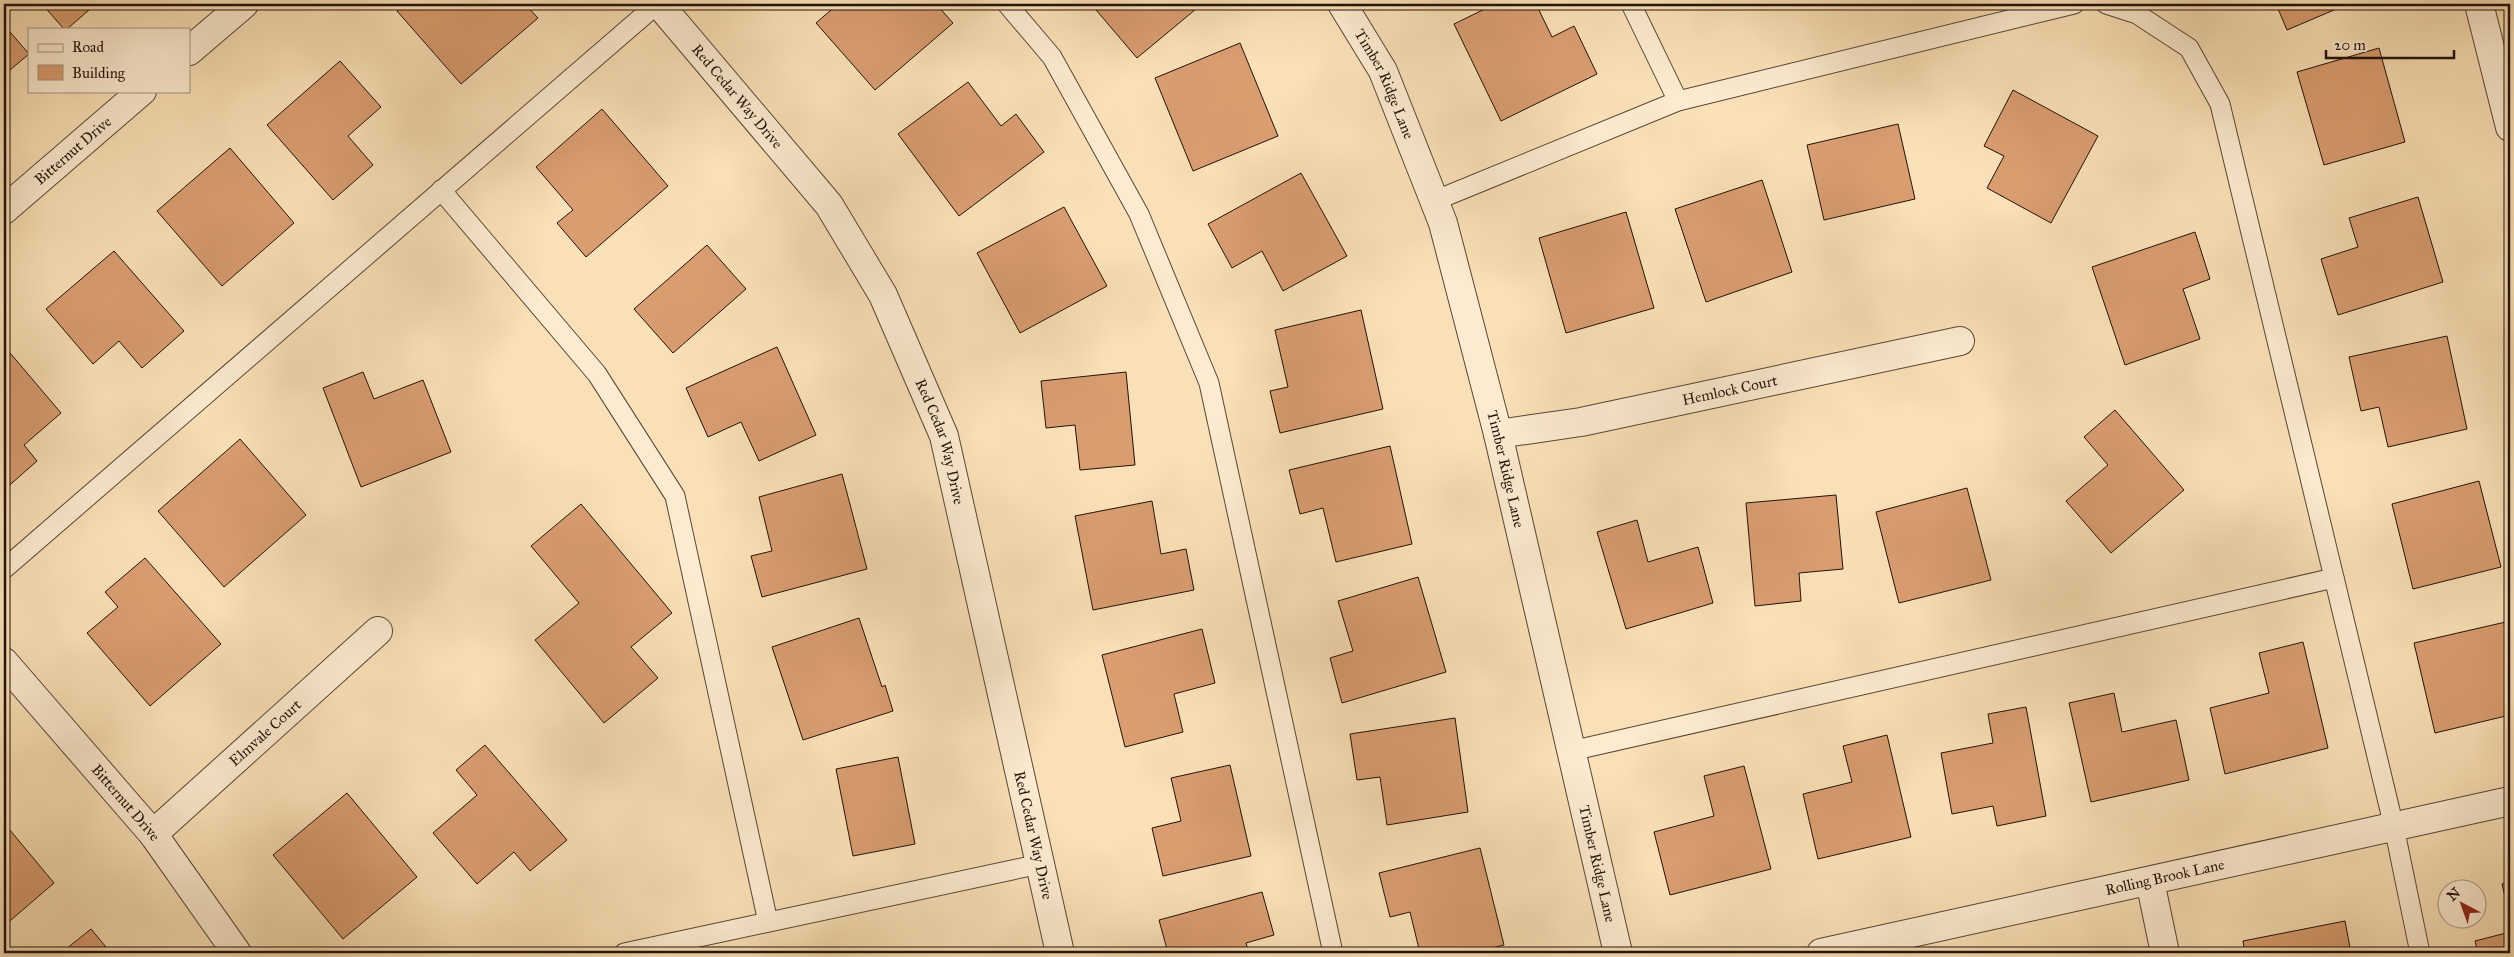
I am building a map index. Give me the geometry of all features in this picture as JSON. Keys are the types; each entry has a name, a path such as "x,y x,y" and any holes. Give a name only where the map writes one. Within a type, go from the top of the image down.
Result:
{"street":[{"path":"190,50 244,4"},
{"name":"Red Cedar Way Drive","path":"658,4 829,205 883,296 944,436 1060,953"},
{"name":"Timber Ridge Lane","path":"1342,4 1383,70 1443,223 1498,434 1618,953"},
{"path":"2480,4 2510,127"},
{"name":"Bitternut Drive","path":"4,210 141,92"},
{"name":"Hemlock Court","path":"1498,434 1581,422 1960,341"},
{"name":"Elmvale Court","path":"154,834 378,631"},
{"name":"Bitternut Drive","path":"4,662 154,834 237,953"},
{"name":"Rolling Brook Lane","path":"1821,953 1875,948 2150,880 2510,801"},
{"path":"2150,880 2165,953"}],"lane":[{"path":"4,570 658,4"},
{"path":"1007,4 1052,57 1139,214 1209,383 1333,953"},
{"path":"1631,4 1678,101"},
{"path":"1434,201 1678,101 2074,4"},
{"path":"2106,4 2137,14 2189,48 2220,104 2394,827 2420,953"},
{"path":"441,190 596,374 675,496 768,922"},
{"path":"1571,751 2334,578"},
{"path":"624,953 1040,864"}],"building":[{"path":"42,4 96,4 68,28 63,28"},
{"path":"405,4 525,4 538,18 461,84 397,11"},
{"path":"838,4 936,4 953,23 875,90 816,23"},
{"path":"1091,4 1202,4 1137,58"},
{"path":"1495,4 1536,4 1552,37 1574,26 1597,74 1501,121 1454,24"},
{"path":"2276,4 2348,4 2287,30"},
{"path":"4,25 28,55 4,75"},
{"path":"1240,43 1278,136 1193,171 1155,78"},
{"path":"2379,48 2405,142 2324,165 2297,72"},
{"path":"340,61 381,107 348,136 373,165 333,200 267,125"},
{"path":"968,82 1001,126 1016,114 1044,152 959,216 898,134"},
{"path":"2013,90 2098,136 2051,223 1987,188 2004,156 1984,146"},
{"path":"602,109 668,186 586,257 557,223 573,210 536,167"},
{"path":"1898,124 1915,199 1824,220 1807,145"},
{"path":"230,148 294,223 222,286 157,211"},
{"path":"1301,173 1347,256 1283,291 1262,251 1232,268 1208,224"},
{"path":"1762,180 1792,272 1706,302 1675,209"},
{"path":"2418,197 2443,282 2338,315 2321,259 2358,247 2349,218"},
{"path":"1064,207 1107,286 1020,333 977,253"},
{"path":"1626,212 1654,308 1566,333 1539,238"},
{"path":"2195,232 2210,279 2183,289 2200,339 2125,365 2092,267"},
{"path":"707,245 746,289 673,353 634,309"},
{"path":"114,251 184,331 142,368 119,341 93,364 46,309"},
{"path":"1361,310 1383,409 1280,433 1270,391 1288,387 1275,330"},
{"path":"2447,336 2467,429 2388,447 2379,407 2361,411 2349,357"},
{"path":"5,347 61,413 24,445 37,461 4,490"},
{"path":"777,347 816,435 759,461 741,422 708,437 686,388"},
{"path":"363,372 374,399 423,380 451,452 361,487 323,388"},
{"path":"1126,372 1135,465 1080,470 1075,425 1046,428 1041,381"},
{"path":"2115,410 2184,490 2111,553 2066,501 2108,465 2084,437"},
{"path":"240,439 306,515 224,587 158,511"},
{"path":"1390,446 1412,544 1336,562 1323,508 1300,514 1289,470"},
{"path":"842,474 867,569 762,597 751,556 772,551 759,497"},
{"path":"2479,481 2501,567 2413,589 2392,504"},
{"path":"1967,488 1991,580 1899,603 1876,512"},
{"path":"1836,495 1843,569 1799,573 1801,601 1755,606 1746,503"},
{"path":"1152,501 1161,554 1186,549 1194,590 1093,610 1075,516"},
{"path":"581,504 672,613 631,647 658,678 604,723 535,640 579,603 531,546"},
{"path":"1637,520 1648,562 1698,547 1713,603 1626,629 1597,532"},
{"path":"145,558 221,644 150,706 87,633 118,607 105,592"},
{"path":"1418,577 1446,672 1342,703 1330,658 1353,651 1338,601"},
{"path":"859,618 882,687 885,685 893,711 803,740 772,647"},
{"path":"2510,621 2510,715 2435,733 2414,643"},
{"path":"1202,629 1215,683 1174,694 1183,732 1125,747 1102,655"},
{"path":"2303,642 2328,748 2225,774 2210,708 2269,693 2259,653"},
{"path":"2114,693 2122,732 2176,720 2189,780 2091,802 2069,703"},
{"path":"2026,707 2046,816 1997,826 1993,806 1952,814 1941,753 1993,743 1988,714"},
{"path":"1455,718 1468,812 1387,825 1380,777 1357,780 1350,734"},
{"path":"1887,735 1911,837 1818,859 1803,794 1852,782 1843,746"},
{"path":"485,745 567,840 530,871 514,852 477,884 433,833 477,795 456,770"},
{"path":"898,757 915,844 853,856 836,769"},
{"path":"1230,765 1251,856 1163,876 1152,828 1181,821 1171,778"},
{"path":"1744,766 1771,869 1670,895 1654,832 1714,816 1704,776"},
{"path":"347,793 417,877 343,939 273,855"},
{"path":"4,823 54,883 4,926"},
{"path":"1480,848 1504,945 1472,953 1420,953 1410,912 1390,917 1379,873"},
{"path":"2510,882 2510,918 2502,884"},
{"path":"1262,892 1274,935 1246,943 1249,953 1168,953 1159,920"},
{"path":"2345,921 2351,953 2245,953 2243,941"},
{"path":"91,929 111,953 61,953"},
{"path":"2510,932 2510,953 2478,953 2475,941"}]}
